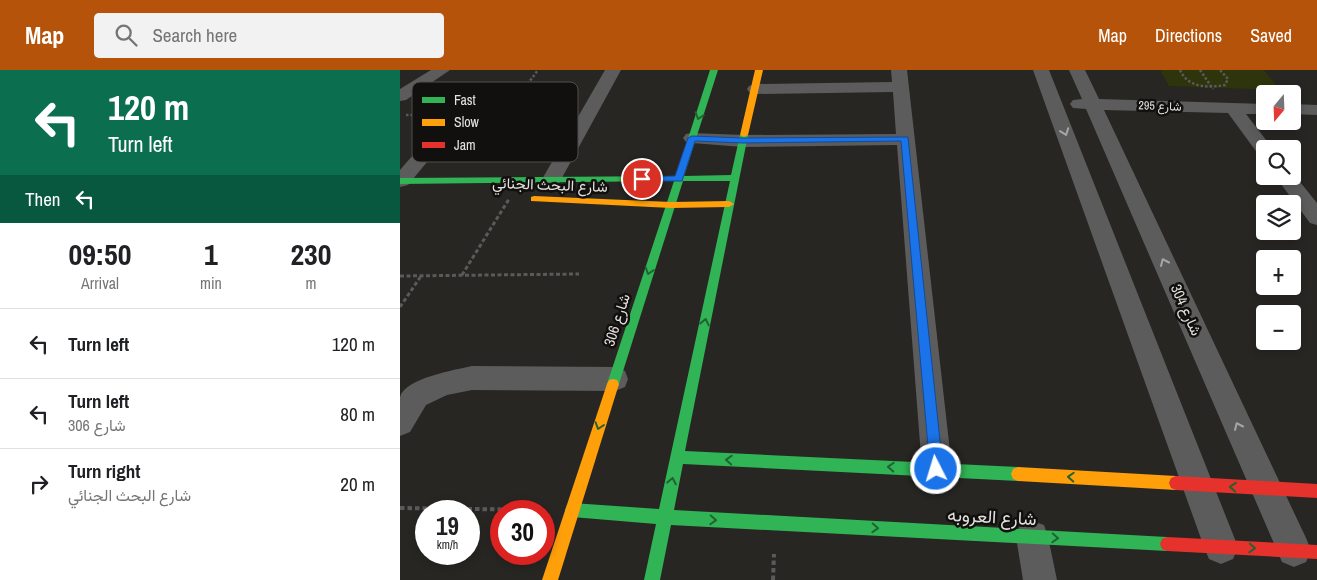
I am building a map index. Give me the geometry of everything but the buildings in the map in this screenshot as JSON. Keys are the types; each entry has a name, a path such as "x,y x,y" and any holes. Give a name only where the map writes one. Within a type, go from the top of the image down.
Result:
{"street":[{"path":"423,82 442,70"},
{"path":"578,132 613,70"},
{"name":"شارع 306","path":"550,580 714,70"},
{"path":"652,580 729,204 759,70"},
{"path":"1041,70 1221,547"},
{"name":"شارع 304","path":"1077,70 1266,489 1305,551"},
{"path":"755,89 900,79 936,469"},
{"path":"400,96 412,89"},
{"name":"شارع 295","path":"1054,103 1256,109"},
{"path":"1233,108 1257,140"},
{"path":"1301,109 1317,110"},
{"path":"692,138 743,141 905,139"},
{"path":"401,181 414,162"},
{"path":"551,181 561,162"},
{"name":"شارع البحث الجنائي","path":"401,181 735,178"},
{"path":"1292,185 1314,212"},
{"name":"شارع البحث الجنائي","path":"509,198 670,204 729,204"},
{"path":"400,424 408,397 443,384 472,378 614,378"},
{"path":"677,457 936,469 1317,491"},
{"name":"شارع العروبه","path":"572,510 664,518 1305,551"},
{"path":"1032,537 1040,580"}],"path":[{"path":"529,82 538,70"},
{"path":"1180,70 1181,74 1188,81 1213,88 1225,85 1228,79 1220,70"},
{"path":"578,112 589,112"},
{"path":"462,275 509,198"},
{"path":"400,276 579,274"},
{"path":"400,307 421,276"},
{"path":"400,508 572,510"}],"green space":[{"path":"1160,70 1264,70 1276,85 1256,85 1256,89 1169,86"}],"traffic: fast":[{"path":"613,384 714,70"},
{"path":"652,580 744,135"},
{"path":"400,181 735,178"},
{"path":"677,457 1018,474"},
{"path":"572,510 664,517 1167,544"}],"traffic: slow":[{"path":"744,135 759,70"},
{"path":"534,199 671,205 729,204"},
{"path":"550,580 613,384"},
{"path":"1018,474 1176,483"}],"traffic: jam":[{"path":"1176,483 1317,491"},
{"path":"1167,544 1317,552"}],"route":[{"path":"642,179 679,179 692,138 743,141 905,139 936,469"}]}
